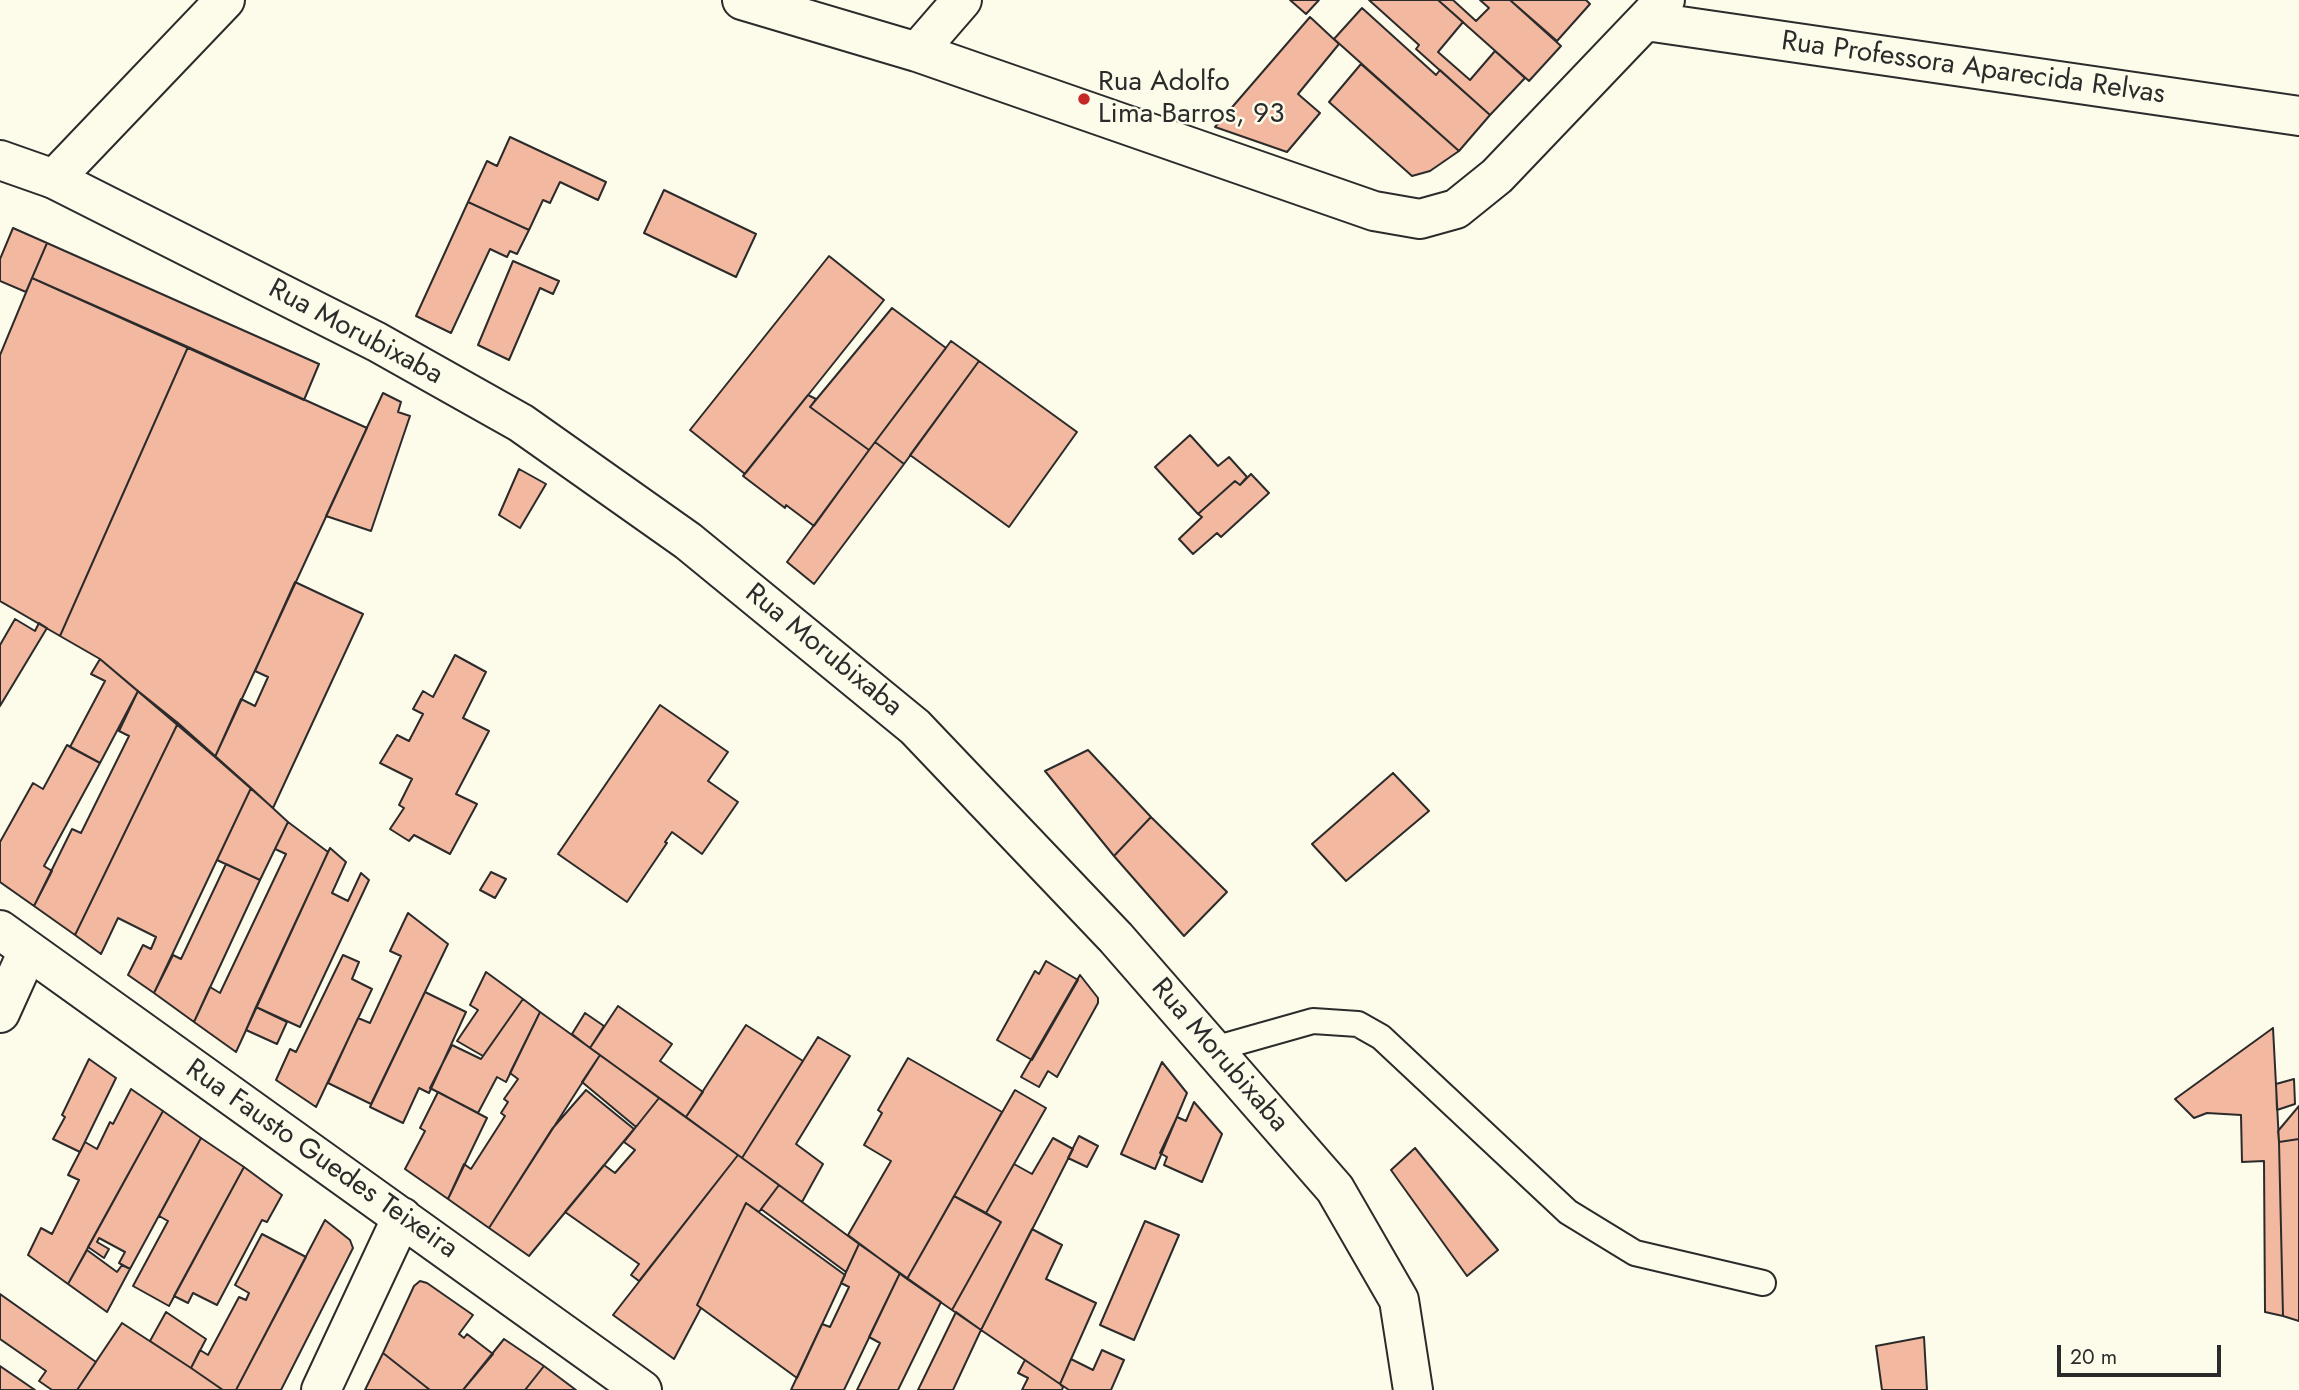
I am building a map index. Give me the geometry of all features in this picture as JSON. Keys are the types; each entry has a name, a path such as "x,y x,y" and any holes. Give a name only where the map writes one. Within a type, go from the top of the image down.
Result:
{"street":[{"path":"54,179 225,0"},
{"path":"743,0 917,52 1374,211 1420,219 1456,209 1496,176 1656,11"},
{"path":"917,52 962,0"},
{"name":"Rua Professora Aparecida Relvas","path":"1656,11 2299,116"},
{"name":"Rua Morubixaba","path":"0,160 54,179 377,342 521,423 688,541 915,727 1116,937 1335,1189 1399,1300 1413,1390"},
{"path":"0,1013 14,941"},
{"name":"Rua Fausto Guedes Teixeira","path":"14,941 642,1390"},
{"path":"321,1390 402,1217"}],"lane":[{"path":"1214,1049 1313,1021 1358,1024 1381,1037 1568,1212 1636,1252 1763,1283"}],"building":[{"path":"1290,0 1319,0 1306,14"},
{"path":"1369,0 1438,0 1463,22 1438,52 1470,80 1495,51 1525,78 1490,115 1416,49 1419,45"},
{"path":"1438,0 1453,0 1476,21 1489,8 1480,0 1510,0 1561,46 1529,81"},
{"path":"1510,0 1586,0 1590,4 1557,41"},
{"path":"1362,8 1436,75 1440,70 1490,115 1459,151 1334,39"},
{"path":"1310,17 1339,44 1298,94 1320,113 1287,152 1215,127"},
{"path":"1361,64 1459,151 1430,171 1412,176 1329,102"},
{"path":"510,137 606,182 598,200 560,182 550,203 543,200 529,230 468,202 487,161 497,166"},
{"path":"664,190 756,234 736,277 644,233"},
{"path":"468,202 529,230 517,254 510,251 507,257 490,249 451,333 416,316"},
{"path":"13,228 47,243 26,292 0,281 0,259"},
{"path":"47,243 319,364 304,400 32,278"},
{"path":"829,256 884,300 745,474 690,430"},
{"path":"513,261 559,281 553,294 540,288 509,360 478,345"},
{"path":"32,278 188,347 60,636 0,601 0,355"},
{"path":"892,308 946,348 869,450 810,407"},
{"path":"951,341 979,361 904,464 875,442"},
{"path":"188,347 367,428 215,757 100,659 60,636"},
{"path":"979,361 1077,432 1009,527 910,455"},
{"path":"383,393 401,402 398,412 410,416 371,531 326,516"},
{"path":"808,395 816,399 810,407 869,450 814,526 743,476"},
{"path":"1190,435 1218,466 1229,457 1247,477 1240,485 1235,481 1198,514 1155,467"},
{"path":"875,442 904,464 814,584 787,562"},
{"path":"519,469 546,484 520,528 499,515"},
{"path":"1251,474 1269,493 1221,537 1217,533 1193,554 1179,539 1202,517 1198,514 1235,481 1240,485"},
{"path":"295,582 363,614 273,808 215,757 241,699 255,706 268,677 255,671"},
{"path":"15,619 35,631 39,623 47,628 0,706 0,645"},
{"path":"455,655 486,672 463,718 489,731 456,794 477,804 450,854 414,835 409,841 390,829 404,808 399,805 412,779 380,763 397,735 409,741 423,714 413,709 423,691 433,697"},
{"path":"100,659 138,691 100,763 70,747 105,681 91,674"},
{"path":"138,691 178,723 75,935 34,906 72,829 81,833 129,736 119,731"},
{"path":"660,705 728,752 708,781 738,802 702,854 672,832 627,902 558,854"},
{"path":"178,723 251,788 154,993 128,975 143,945 151,949 156,937 118,918 101,954 75,935"},
{"path":"67,745 100,763 44,866 52,871 34,906 0,882 0,842 33,783 43,789"},
{"path":"1088,750 1151,817 1114,856 1045,771"},
{"path":"1393,773 1429,811 1346,881 1312,844"},
{"path":"251,788 288,822 260,880 217,860"},
{"path":"1151,817 1227,892 1184,936 1114,856"},
{"path":"288,822 328,852 236,1052 194,1022 210,987 220,993 286,854 275,849"},
{"path":"330,848 346,862 332,893 348,901 361,873 369,880 300,1027 256,1007"},
{"path":"226,864 260,880 194,1022 154,993 173,955 181,959"},
{"path":"491,872 506,879 495,898 480,890"},
{"path":"408,913 448,944 371,1104 328,1083 358,1018 370,1023 401,956 390,951"},
{"path":"343,955 359,962 352,979 372,989 316,1107 276,1080 290,1049 296,1052"},
{"path":"1046,961 1078,980 1032,1060 997,1040 1035,971 1039,974"},
{"path":"486,972 523,999 483,1056 457,1041 478,1010 470,1005"},
{"path":"1080,975 1098,998 1098,1003 1057,1077 1048,1071 1039,1087 1021,1077"},
{"path":"425,992 466,1012 429,1093 419,1088 403,1123 370,1107"},
{"path":"523,999 540,1012 506,1082 497,1077 478,1113 430,1088 452,1045 481,1059"},
{"path":"618,1006 672,1044 660,1061 703,1092 686,1117 590,1048"},
{"path":"256,1007 287,1022 277,1044 246,1030"},
{"path":"540,1012 600,1055 489,1228 448,1199 464,1164 471,1169 505,1116 501,1113 508,1102 504,1099 518,1079 510,1073"},
{"path":"585,1013 604,1026 590,1048 572,1034"},
{"path":"746,1025 803,1061 742,1158 686,1117"},
{"path":"2273,1028 2283,1316 2265,1312 2264,1161 2242,1162 2241,1115 2207,1113 2194,1118 2175,1099"},
{"path":"818,1037 850,1056 796,1144 823,1164 802,1202 742,1158"},
{"path":"600,1055 659,1098 636,1127 582,1082"},
{"path":"908,1058 1002,1112 907,1279 848,1235 891,1161 864,1145 882,1113 878,1110"},
{"path":"89,1059 116,1078 80,1152 53,1139"},
{"path":"1162,1062 1187,1093 1155,1169 1121,1154"},
{"path":"2294,1079 2295,1104 2277,1110 2276,1084"},
{"path":"131,1089 163,1111 68,1284 28,1255 41,1228 52,1234 79,1180 68,1175 85,1142 97,1149"},
{"path":"586,1090 634,1129 529,1256 489,1228 552,1129"},
{"path":"1015,1090 1046,1108 986,1213 954,1196"},
{"path":"438,1092 487,1118 448,1199 405,1169 425,1131 420,1128"},
{"path":"659,1098 738,1155 639,1281 631,1275 639,1264 565,1212 604,1165 615,1173 635,1150 624,1142"},
{"path":"1194,1102 1222,1134 1202,1182 1164,1165 1167,1157 1160,1153 1177,1117 1186,1121"},
{"path":"2299,1106 2299,1139 2279,1142 2278,1131"},
{"path":"163,1111 201,1138 130,1269 119,1263 125,1252 99,1238 97,1242 109,1249 104,1258 88,1247"},
{"path":"1079,1136 1098,1146 1087,1167 1068,1158"},
{"path":"201,1138 244,1167 169,1306 133,1286 168,1221 159,1216"},
{"path":"1053,1138 1073,1149 981,1330 952,1310 1001,1222 986,1213 1014,1164 1032,1174"},
{"path":"2299,1139 2299,1321 2283,1316 2279,1142"},
{"path":"1415,1148 1498,1250 1467,1276 1391,1170"},
{"path":"738,1155 779,1185 759,1212 746,1203 697,1305 701,1308 674,1359 613,1315"},
{"path":"244,1167 282,1195 267,1222 262,1220 217,1305 193,1293 188,1303 174,1296"},
{"path":"779,1185 859,1244 846,1272 761,1209"},
{"path":"954,1196 1001,1222 952,1310 907,1279"},
{"path":"746,1203 845,1275 797,1378 697,1305"},
{"path":"325,1220 350,1240 353,1248 281,1390 236,1390"},
{"path":"1145,1221 1179,1235 1134,1340 1100,1325"},
{"path":"1032,1229 1062,1245 1046,1279 1096,1303 1060,1384 981,1330"},
{"path":"262,1234 306,1257 236,1390 223,1390 191,1368 200,1350 208,1355 239,1297 246,1300 249,1293 235,1285"},
{"path":"859,1244 900,1273 844,1390 791,1390 822,1324 830,1327 849,1287 841,1283"},
{"path":"87,1250 117,1272 122,1265 130,1269 107,1312 68,1284"},
{"path":"900,1273 941,1302 898,1390 857,1390 880,1343 869,1337"},
{"path":"420,1281 473,1315 459,1334 464,1338 467,1334 493,1354 463,1390 430,1390 383,1353 414,1286"},
{"path":"0,1294 96,1362 77,1390 52,1390 39,1381 46,1371 0,1339"},
{"path":"166,1312 206,1339 191,1368 150,1341"},
{"path":"956,1312 981,1330 953,1390 918,1390"},
{"path":"122,1323 191,1368 223,1390 77,1390"},
{"path":"1924,1337 1927,1390 1882,1390 1876,1346"},
{"path":"504,1339 544,1366 525,1390 463,1390"},
{"path":"1102,1350 1124,1360 1111,1390 1069,1390 1060,1384 1071,1359 1093,1370"},
{"path":"383,1353 430,1390 365,1390"},
{"path":"1025,1360 1060,1384 1062,1390 1022,1390 1028,1378 1018,1373"},
{"path":"0,1366 35,1390 0,1390"},
{"path":"544,1366 576,1390 525,1390"}],"place":[{"name":"Rua Adolfo Lima Barros, 93","path":"1084,99"}]}
